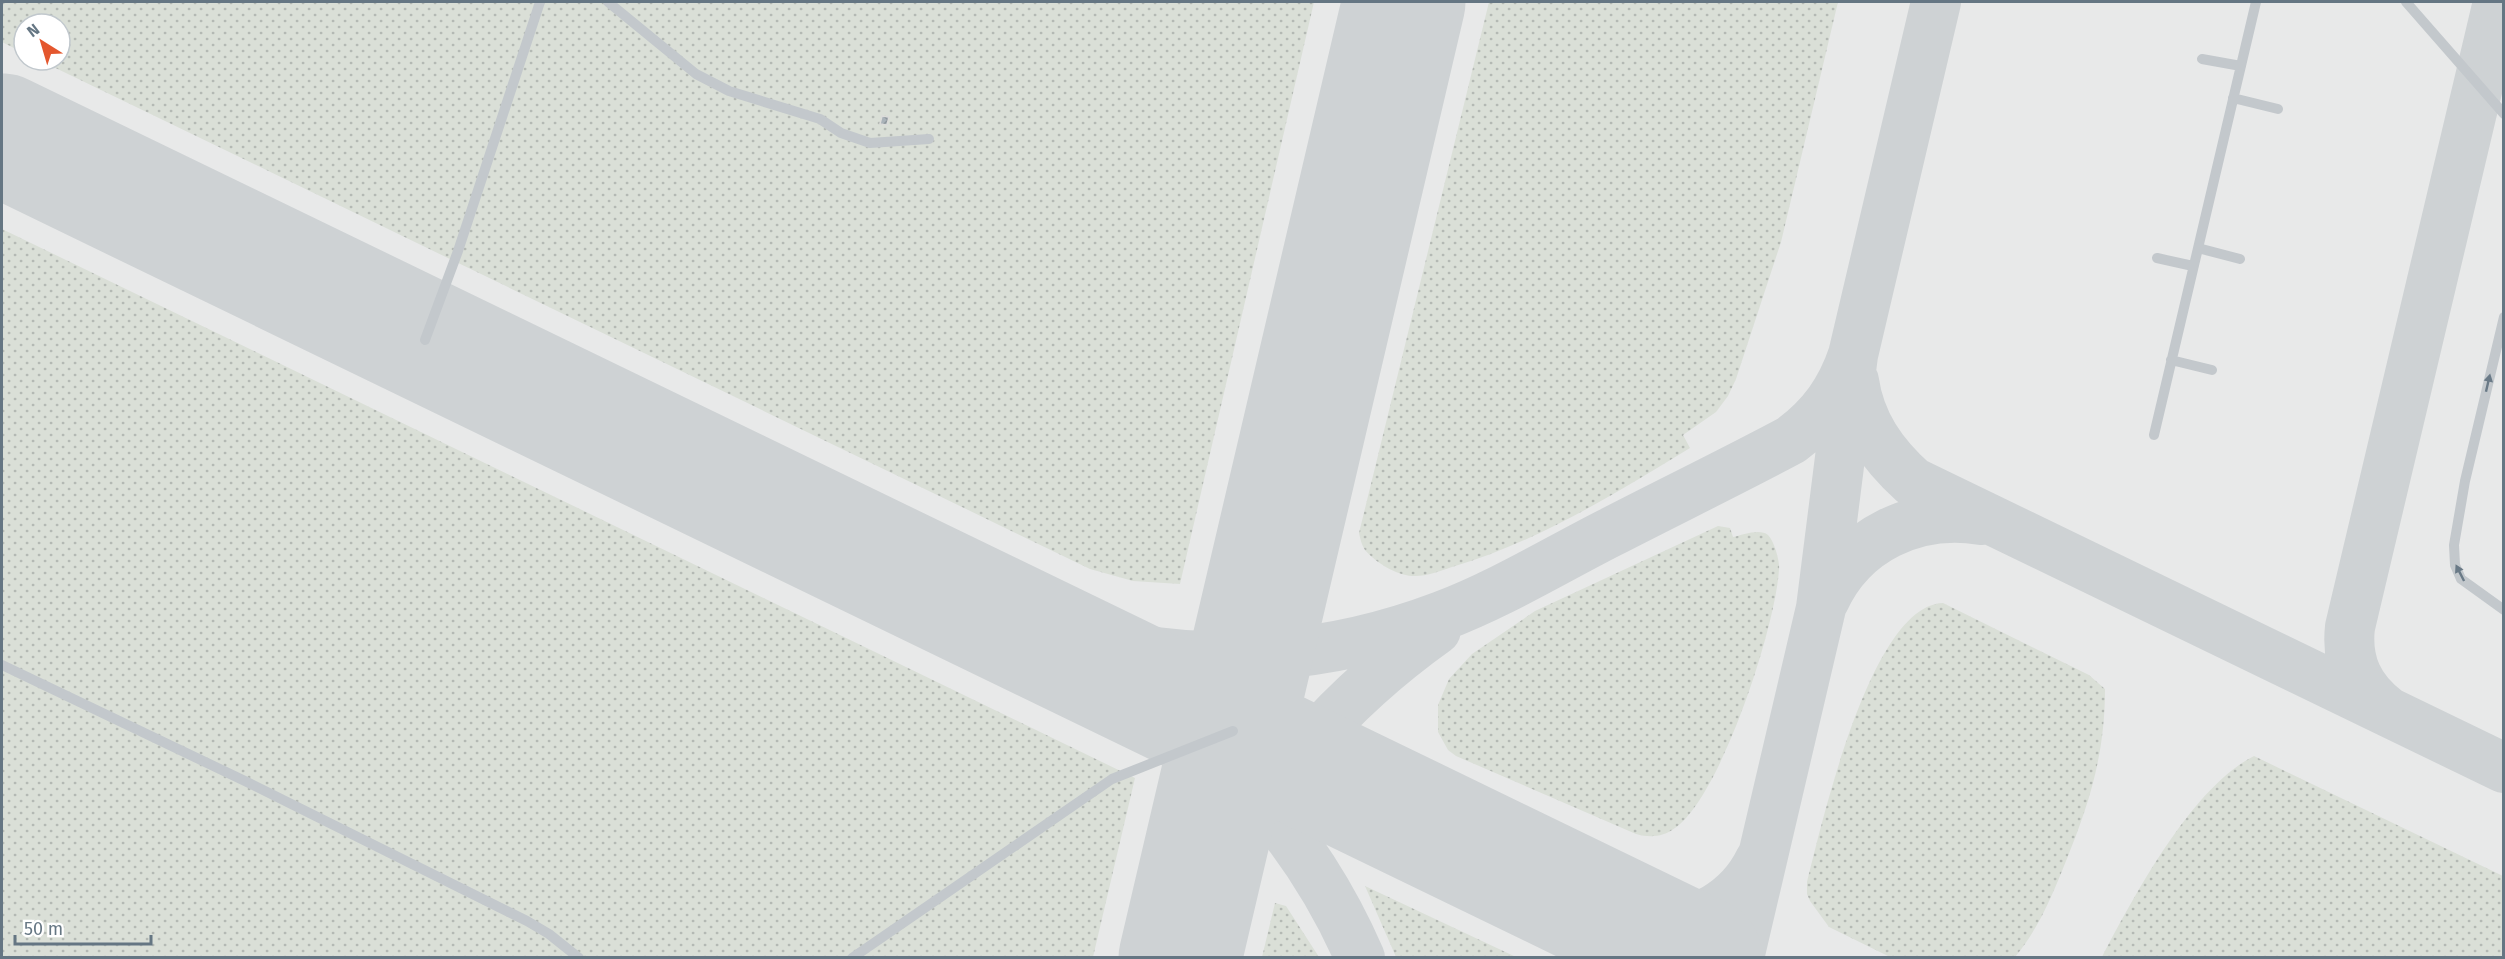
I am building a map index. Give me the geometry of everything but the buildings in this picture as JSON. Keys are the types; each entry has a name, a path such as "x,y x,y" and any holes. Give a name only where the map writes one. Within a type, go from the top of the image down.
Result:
{"lane":[{"path":"425,340 458,251 540,2"},
{"path":"608,2 696,74 729,91 820,118 841,133 870,143 883,138 929,139"},
{"path":"2154,435 2256,2"},
{"path":"2406,2 2504,114"},
{"path":"2202,59 2241,66"},
{"path":"2233,98 2278,109"},
{"path":"2198,248 2240,259"},
{"path":"2157,258 2193,266"},
{"path":"2504,317 2465,481 2454,545 2455,565 2461,579 2504,610"},
{"path":"2171,360 2212,370"},
{"path":"2,665 247,782 527,921 549,934 579,957"},
{"path":"852,957 1112,779 1233,730"}],"shaded area":[{"path":"2,2 2503,2 2503,957 2,958"},
{"path":"2,2 1314,2 1180,584 1133,581 1090,569 64,72 72,72 72,12 12,12 12,47 2,42"},
{"path":"1489,2 1838,2 1781,242 1736,379 1728,396 1716,412 1683,435 1690,448 1604,499 1545,530 1484,557 1422,576 1412,576 1386,567 1369,555 1361,542 1359,533"},
{"path":"2,229 1135,778 1093,957 2,957"},
{"path":"1718,526 1730,528 1733,537 1756,532 1768,535 1779,561 1776,595 1757,668 1727,747 1693,810 1675,828 1656,836 1636,834 1456,756 1448,750 1438,732 1438,705 1449,679 1472,654 1535,611"},
{"path":"1943,603 2089,675 2105,689 2099,756 2089,798 2061,874 2044,911 2031,935 2015,957 1890,957 1829,927 1807,894 1807,882 1824,814 1854,721 1872,677 1893,639 1917,613"},
{"path":"2254,756 2503,876 2503,957 2102,957 2148,875 2187,817 2231,771"},
{"path":"1365,886 1516,957 1396,957"},
{"path":"1275,903 1286,906 1319,957 1262,957"}],"taxiway":[{"path":"1739,958 1821,608 1853,355 1936,2"},
{"path":"2387,711 2369,694 2356,675 2350,652 2350,627 2498,2"},
{"path":"968,602 1027,623 1086,640 1145,651 1204,656 1263,655 1322,649 1382,636 1442,616 1485,598 1791,440 1812,422 1829,402 1843,380 1853,355"},
{"path":"1854,381 1861,411 1874,437 1882,449 1913,482 2504,768"},
{"path":"1824,601 1836,579 1851,561 1869,545 1889,533 1910,524 1933,519 1982,520"},
{"path":"1183,944 1232,852 1258,809 1288,770 1355,696 1436,630"},
{"path":"1111,672 1189,730 1257,797 1287,833 1315,873 1339,914 1360,958"},
{"path":"1608,913 1649,923 1684,921 1700,916 1715,909 1741,888 1760,860"},
{"path":"1550,884 1611,923 1644,958"}],"runway":[{"path":"1180,958 1404,2"},
{"path":"2,135 1701,958"}]}
